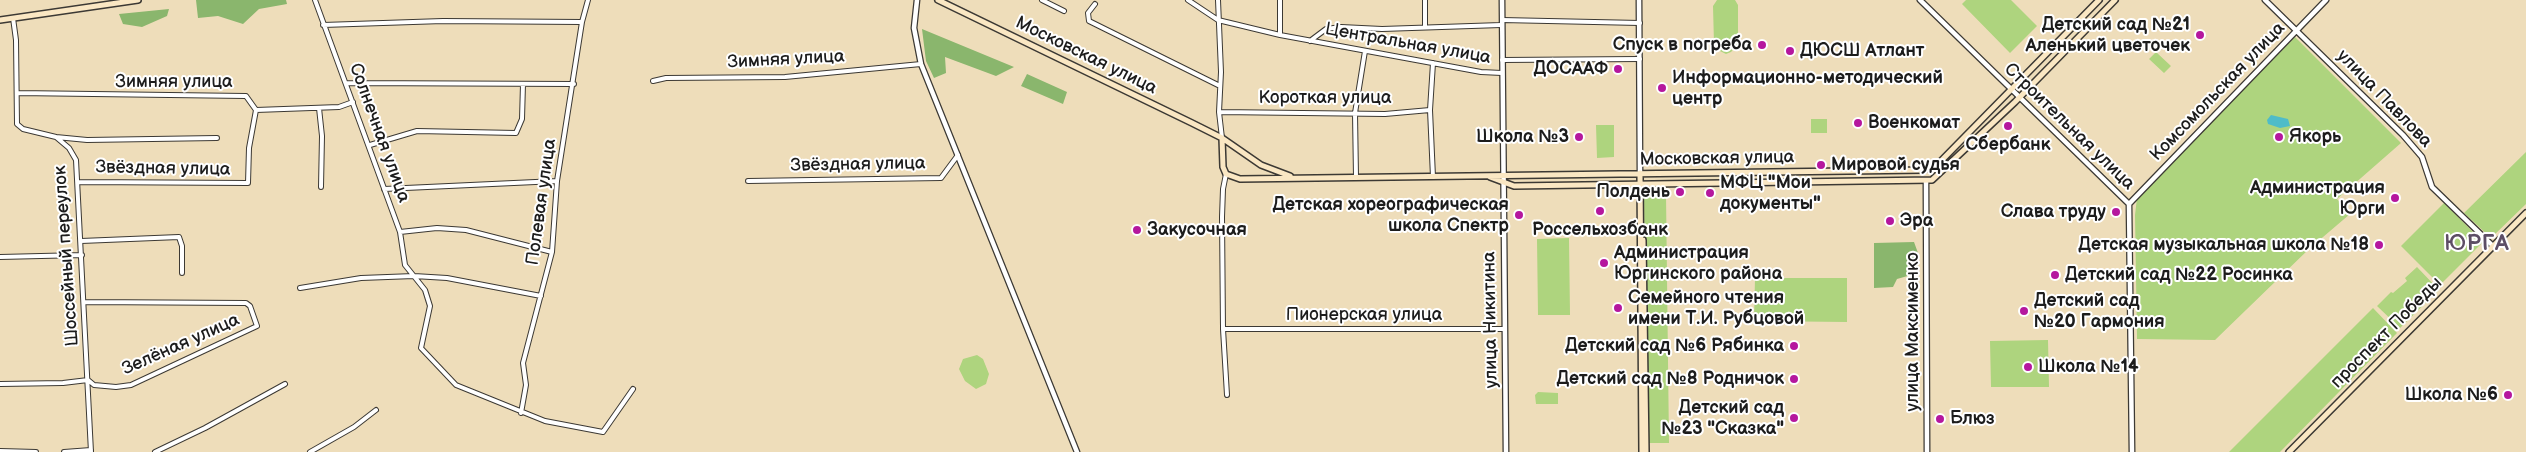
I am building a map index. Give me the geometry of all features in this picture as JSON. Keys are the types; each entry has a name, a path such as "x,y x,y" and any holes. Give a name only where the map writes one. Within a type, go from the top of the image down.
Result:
{"main road":[{"path":"0,20 138,0"},
{"name":"Московская улица","path":"938,0 1222,138 1261,164 1295,178"},
{"path":"2099,0 1939,163 1924,170 1926,182 1937,178 2115,0"},
{"path":"1222,138 1222,152 1226,174"},
{"path":"1222,152 1227,146 1234,146"},
{"path":"1260,179 1264,171 1261,164"},
{"name":"Московская улица","path":"1226,174 1240,178 1260,179 1489,177 1504,174 1924,170"},
{"path":"1856,171 1856,183"},
{"path":"1641,173 1642,452"},
{"name":"Московская улица","path":"1489,177 1503,185 1514,186 1926,182"},
{"path":"1641,185 1646,452"},
{"name":"проспект Победы","path":"2289,452 2526,213"}],"street":[{"name":"Солнечная улица","path":"314,0 370,145 400,232 405,265 425,290 430,306 421,348 456,385 521,413"},
{"name":"Полевая улица","path":"521,413 526,385 524,363 552,252 557,181 574,84 582,22 588,0"},
{"path":"918,0 914,28 921,64 1077,452"},
{"path":"1042,0 1064,11"},
{"name":"Центральная улица","path":"1188,0 1218,20 1280,35 1433,63 1502,73"},
{"path":"1218,0 1219,112 1222,138"},
{"path":"1280,0 1280,35"},
{"path":"1424,27 1425,0"},
{"path":"1502,0 1504,174"},
{"path":"1639,0 1641,173"},
{"name":"Строительная улица","path":"1920,0 2129,204 2132,452"},
{"name":"улица Павлова","path":"2265,0 2403,135 2422,157 2432,187 2492,246"},
{"name":"Комсомольская улица","path":"2129,204 2326,0"},
{"path":"1095,4 1088,13 1089,21 1220,86"},
{"path":"13,18 16,40 17,124 22,129 56,137"},
{"path":"324,25 443,21 582,22"},
{"name":"Центральная улица","path":"1310,41 1326,29 1341,27 1382,29 1502,22 1640,23"},
{"path":"1356,177 1355,113 1365,51"},
{"path":"1502,60 1640,59"},
{"path":"1433,63 1430,110 1433,176"},
{"name":"Зимняя улица","path":"653,81 666,78 785,77 921,64"},
{"path":"346,83 574,84"},
{"path":"370,145 417,131 516,133 522,119 523,84"},
{"name":"Зимняя улица","path":"17,93 246,96 256,110"},
{"path":"256,110 339,107 353,102"},
{"path":"319,108 322,136 321,187"},
{"name":"Звёздная улица","path":"79,182 248,183 248,148 256,110"},
{"name":"Короткая улица","path":"1219,112 1385,114 1430,110"},
{"name":"Звёздная улица","path":"56,137 87,140 217,138"},
{"name":"Шоссейный переулок","path":"56,137 70,148 76,160 79,182 91,451 64,452"},
{"name":"Звёздная улица","path":"748,181 941,178 958,156"},
{"path":"1226,174 1222,217 1223,330 1226,395"},
{"name":"улица Никитина","path":"1504,174 1506,452"},
{"path":"384,189 557,181"},
{"name":"улица Максименко","path":"1926,182 1927,452"},
{"path":"400,232 437,228 466,230 552,252"},
{"path":"81,241 179,237 182,246 182,273"},
{"path":"0,257 82,255"},
{"path":"300,288 361,278 414,276 447,278 541,296"},
{"name":"Зелёная улица","path":"84,302 246,303 250,306 257,326 131,385 116,387 94,385 88,380"},
{"name":"Пионерская улица","path":"1223,330 1504,329"},
{"path":"0,384 63,383 88,380"},
{"path":"155,452 213,424 285,384"},
{"path":"521,413 545,422 603,432 633,389"},
{"path":"310,452 354,426 376,410"},
{"path":"0,451 36,452"}],"green space":[{"path":"196,0 286,0 287,4 259,9 243,24 218,16 198,18"},
{"path":"1717,0 1735,0 1738,5 1738,44 1731,52 1726,54 1716,49 1714,44 1713,6"},
{"path":"1966,0 2011,0 2037,26 2010,53 1962,4"},
{"path":"169,9 167,16 142,27 123,24 119,14"},
{"path":"922,29 1014,67 996,76 945,57 946,73 934,78 926,61"},
{"path":"2295,37 2401,143 2337,199 2350,214 2309,249 2215,340 2137,339 2135,215 2137,198"},
{"path":"2156,52 2171,66 2164,73 2149,59"},
{"path":"1027,74 1067,92 1063,104 1021,86"},
{"path":"1811,119 1827,119 1827,133 1811,133"},
{"path":"1596,125 1614,125 1614,157 1597,158"},
{"path":"2526,152 2526,204 2491,238 2464,213"},
{"path":"1644,194 1666,194 1669,443 1646,443"},
{"path":"2444,203 2483,242 2440,285 2401,246"},
{"path":"1569,238 1570,315 1538,315 1537,239"},
{"path":"1914,242 1918,253 1918,273 1897,279 1893,287 1874,288 1874,243"},
{"path":"2417,267 2439,290 2400,328 2377,306 2391,292 2393,293 2407,281 2405,278"},
{"path":"1755,278 1847,278 1847,322 1754,321"},
{"path":"2373,308 2397,333 2280,452 2229,452"},
{"path":"2048,340 2049,387 1991,387 1990,341"},
{"path":"977,355 983,359 989,374 986,384 976,389 965,381 959,369 963,359"},
{"path":"1538,392 1558,393 1558,404 1536,404 1535,395"}],"water":[{"path":"2271,115 2288,119 2290,126 2280,128 2268,124 2267,120"}],"place":[{"name":"Детский сад №21 Аленький цветочек","path":"2200,35"},
{"name":"Спуск в погреба","path":"1762,45"},
{"name":"ДЮСШ Атлант","path":"1790,51"},
{"name":"ДОСААФ","path":"1618,69"},
{"name":"Информационно-методический центр","path":"1662,88"},
{"name":"Военкомат","path":"1858,123"},
{"name":"Сбербанк","path":"2008,126"},
{"name":"Школа №3","path":"1579,137"},
{"name":"Якорь","path":"2279,137"},
{"name":"Мировой судья","path":"1821,165"},
{"name":"Полдень","path":"1680,192"},
{"name":"МФЦ \"Мои документы\"","path":"1710,193"},
{"name":"Администрация Юрги","path":"2395,198"},
{"name":"Россельхозбанк","path":"1600,211"},
{"name":"Слава труду","path":"2116,212"},
{"name":"Детская хореографическая школа Спектр","path":"1519,215"},
{"name":"Эра","path":"1890,221"},
{"name":"Закусочная","path":"1137,230"},
{"name":"Детская музыкальная школа №18","path":"2379,245"},
{"name":"Администрация Юргинского района","path":"1604,263"},
{"name":"Детский сад №22 Росинка","path":"2055,275"},
{"name":"Семейного чтения имени Т.И. Рубцовой","path":"1618,308"},
{"name":"Детский сад №20 Гармония","path":"2024,311"},
{"name":"Детский сад №6 Рябинка","path":"1794,346"},
{"name":"Школа №14","path":"2028,367"},
{"name":"Детский сад №8 Родничок","path":"1794,379"},
{"name":"Школа №6","path":"2508,395"},
{"name":"Детский сад №23 \"Сказка\"","path":"1794,418"},
{"name":"Блюз","path":"1940,419"}],"district":[{"name":"ЮРГА","path":"2477,244"}]}
